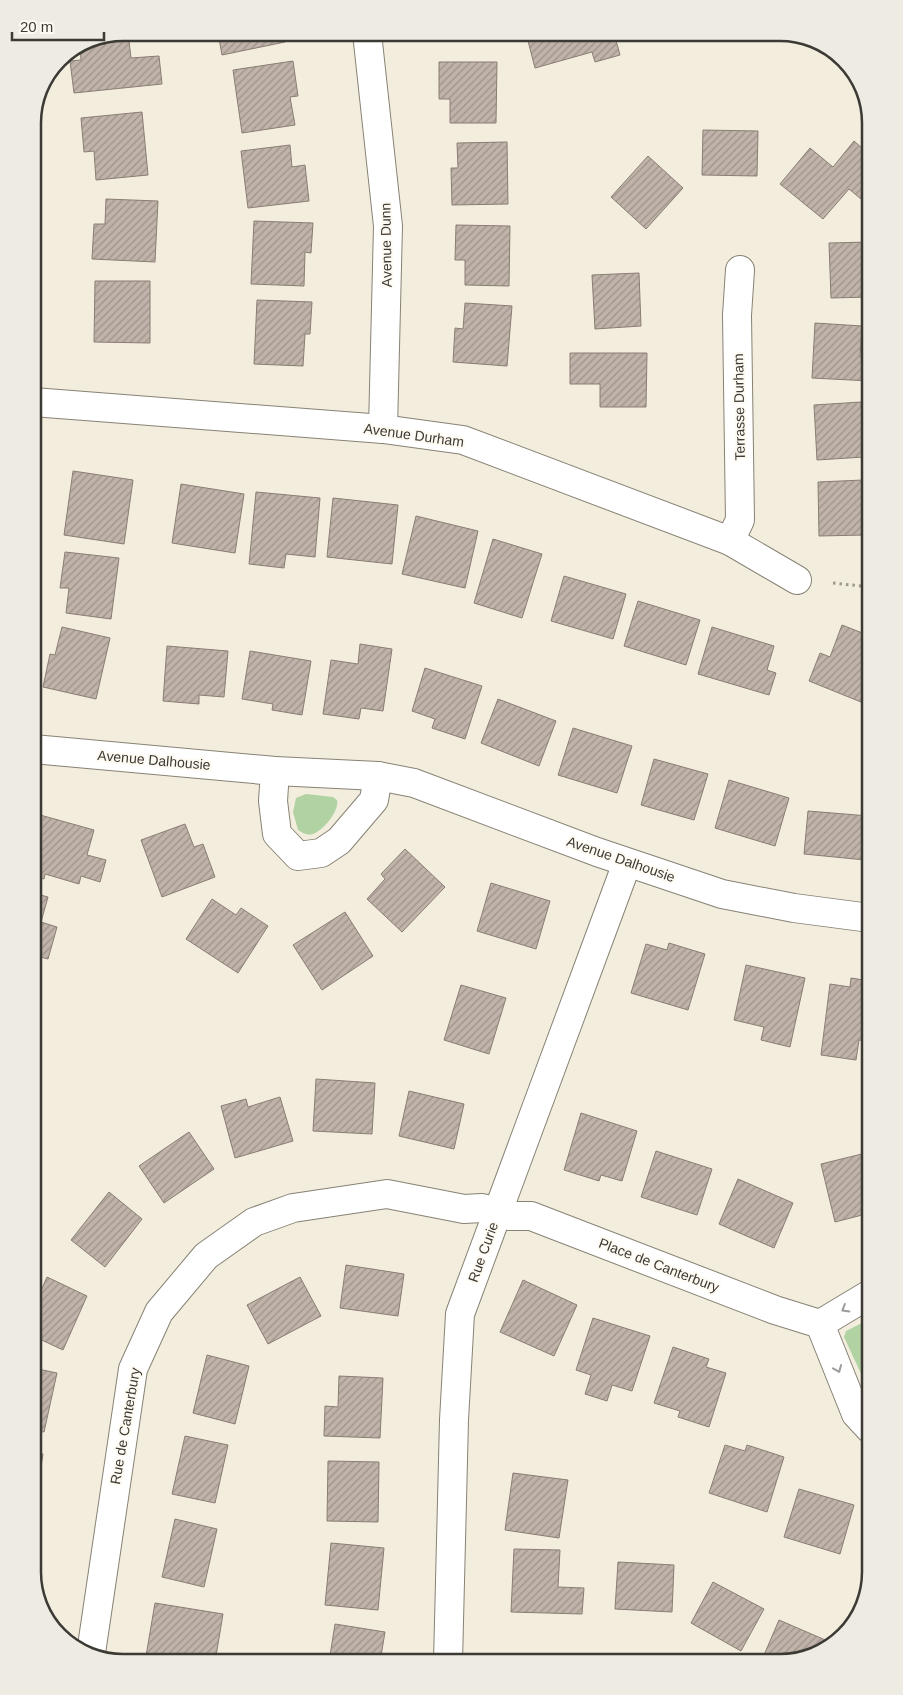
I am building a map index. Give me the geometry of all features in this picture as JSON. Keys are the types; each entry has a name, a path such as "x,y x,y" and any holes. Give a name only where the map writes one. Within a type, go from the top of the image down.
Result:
{"street":[{"name":"Avenue Dunn","path":"368,41 388,226 383,429"},
{"name":"Terrasse Durham","path":"730,541 740,520 737,315 740,270"},
{"name":"Avenue Durham","path":"41,403 383,429 463,440 730,541 797,580"},
{"name":"Avenue Dalhousie","path":"41,750 275,771 378,776 414,783 628,863 722,894 794,908 862,917"},
{"path":"275,771 273,801 277,834 298,856 321,853 339,841 374,800 378,776"},
{"name":"Rue Curie","path":"448,1654 454,1420 460,1314 628,863"},
{"name":"Rue de Canterbury","path":"92,1647 133,1369 159,1312 206,1256 254,1222 293,1208 387,1194 464,1209 482,1208 497,1212"},
{"name":"Place de Canterbury","path":"497,1212 510,1216 531,1216 775,1310 820,1324"},
{"path":"862,1299 820,1324 856,1414 862,1420"}],"path":[{"path":"833,583 862,586"}],"green space":[{"path":"306,794 333,797 337,800 336,809 330,820 311,835 298,830 293,812 296,798"},
{"path":"862,1323 862,1376 844,1337 846,1331"}],"building":[{"path":"129,41 131,58 159,56 162,84 74,93 70,61 81,60 81,53 97,46"},
{"path":"219,41 285,42 222,55"},
{"path":"528,41 616,41 620,55 595,62 592,52 535,68"},
{"path":"293,61 298,96 290,97 295,125 242,133 233,70"},
{"path":"439,62 497,62 496,123 450,123 450,99 439,99"},
{"path":"142,112 148,175 96,180 94,151 84,152 81,118"},
{"path":"703,130 758,131 757,176 702,175"},
{"path":"854,141 862,148 862,198 861,199 849,189 823,219 780,184 810,148 833,167"},
{"path":"507,142 508,204 452,205 451,168 458,168 457,143"},
{"path":"290,145 292,167 305,165 309,201 248,208 241,151"},
{"path":"648,156 683,188 646,229 611,197"},
{"path":"106,199 158,201 155,262 92,259 94,224 105,224"},
{"path":"254,221 313,223 311,253 305,252 304,286 251,284"},
{"path":"456,225 510,226 509,286 465,285 465,260 455,260"},
{"path":"862,242 862,297 831,298 829,243"},
{"path":"639,273 641,326 595,329 592,275"},
{"path":"95,281 150,281 150,343 94,342"},
{"path":"257,300 312,302 310,334 305,334 303,366 254,364"},
{"path":"465,303 512,306 507,366 453,362 455,328 463,329"},
{"path":"815,323 862,326 860,357 862,357 862,381 812,378"},
{"path":"570,353 647,353 646,407 600,407 600,384 570,384"},
{"path":"861,402 862,457 817,460 814,405"},
{"path":"73,471 133,480 124,544 64,535"},
{"path":"862,480 862,535 819,536 818,482"},
{"path":"181,484 244,494 235,553 172,543"},
{"path":"256,492 320,498 315,557 286,554 284,568 249,564"},
{"path":"333,498 398,505 392,564 327,557"},
{"path":"416,516 478,531 465,588 402,574"},
{"path":"493,539 542,554 522,618 474,603"},
{"path":"65,552 119,558 111,619 66,613 69,588 60,588"},
{"path":"564,576 626,594 613,639 551,621"},
{"path":"638,601 700,620 686,665 624,646"},
{"path":"842,625 862,633 861,702 809,681 820,653 830,657"},
{"path":"62,627 110,638 96,699 43,687 50,654 55,655"},
{"path":"712,627 774,646 767,670 776,673 769,695 698,674"},
{"path":"360,644 392,649 383,711 361,708 359,719 323,714 331,660 358,664"},
{"path":"167,646 228,651 224,697 199,695 199,704 163,701"},
{"path":"250,651 311,661 302,715 272,710 273,704 242,699"},
{"path":"425,668 482,686 465,739 432,728 435,719 412,711"},
{"path":"498,699 556,721 539,766 481,743"},
{"path":"573,728 632,746 617,793 558,775"},
{"path":"654,759 708,774 694,820 641,805"},
{"path":"729,780 789,798 775,846 715,828"},
{"path":"808,811 862,815 862,860 804,854"},
{"path":"41,815 94,830 87,855 106,860 100,882 81,876 79,884 45,874 44,879 41,878"},
{"path":"185,824 194,847 203,844 215,877 162,897 141,840"},
{"path":"405,849 445,887 402,932 367,899 385,879 381,874"},
{"path":"491,883 550,901 536,949 477,931"},
{"path":"41,895 48,897 41,922"},
{"path":"212,899 236,915 241,908 268,926 238,973 186,939"},
{"path":"345,912 373,956 322,990 293,945"},
{"path":"41,922 57,927 48,959 41,957"},
{"path":"669,943 705,954 688,1010 631,993 646,944 667,950"},
{"path":"746,965 805,978 790,1047 761,1040 764,1027 734,1020"},
{"path":"851,978 862,980 862,1040 859,1040 856,1060 821,1055 830,984 850,987"},
{"path":"461,985 506,998 489,1054 444,1040"},
{"path":"316,1079 375,1083 372,1134 313,1131"},
{"path":"409,1091 464,1104 454,1149 399,1136"},
{"path":"280,1097 293,1141 235,1158 221,1106 246,1099 248,1107"},
{"path":"581,1113 637,1131 622,1181 601,1175 599,1181 564,1170"},
{"path":"189,1132 214,1169 164,1203 139,1166"},
{"path":"656,1151 712,1169 697,1215 641,1197"},
{"path":"862,1154 862,1215 835,1222 821,1164"},
{"path":"738,1179 793,1203 774,1248 719,1224"},
{"path":"109,1192 142,1219 105,1267 71,1240"},
{"path":"346,1265 404,1274 398,1316 340,1308"},
{"path":"47,1277 87,1296 63,1350 41,1340 41,1291"},
{"path":"300,1277 321,1316 268,1344 247,1305"},
{"path":"523,1280 577,1305 554,1356 500,1332"},
{"path":"593,1318 650,1336 632,1391 612,1385 607,1401 585,1394 591,1375 576,1370"},
{"path":"673,1347 709,1359 706,1367 726,1373 709,1427 678,1417 680,1411 654,1403"},
{"path":"207,1355 249,1366 235,1424 193,1413"},
{"path":"41,1370 57,1373 44,1432 41,1431"},
{"path":"339,1376 383,1378 380,1438 324,1436 325,1406 338,1407"},
{"path":"185,1436 228,1445 215,1503 172,1494"},
{"path":"725,1445 745,1451 747,1445 784,1457 767,1512 709,1493"},
{"path":"328,1461 379,1462 378,1522 327,1521"},
{"path":"513,1473 568,1480 559,1538 505,1530"},
{"path":"799,1489 854,1505 840,1554 784,1537"},
{"path":"175,1519 217,1529 204,1587 162,1577"},
{"path":"331,1543 384,1548 378,1610 325,1605"},
{"path":"514,1549 560,1550 558,1587 584,1588 582,1614 511,1612"},
{"path":"618,1562 674,1565 672,1612 615,1609"},
{"path":"713,1582 764,1609 741,1651 691,1623"},
{"path":"155,1603 223,1614 216,1654 146,1654"},
{"path":"779,1620 825,1640 811,1648 796,1652 764,1654"},
{"path":"335,1624 385,1632 381,1654 330,1654"}]}
